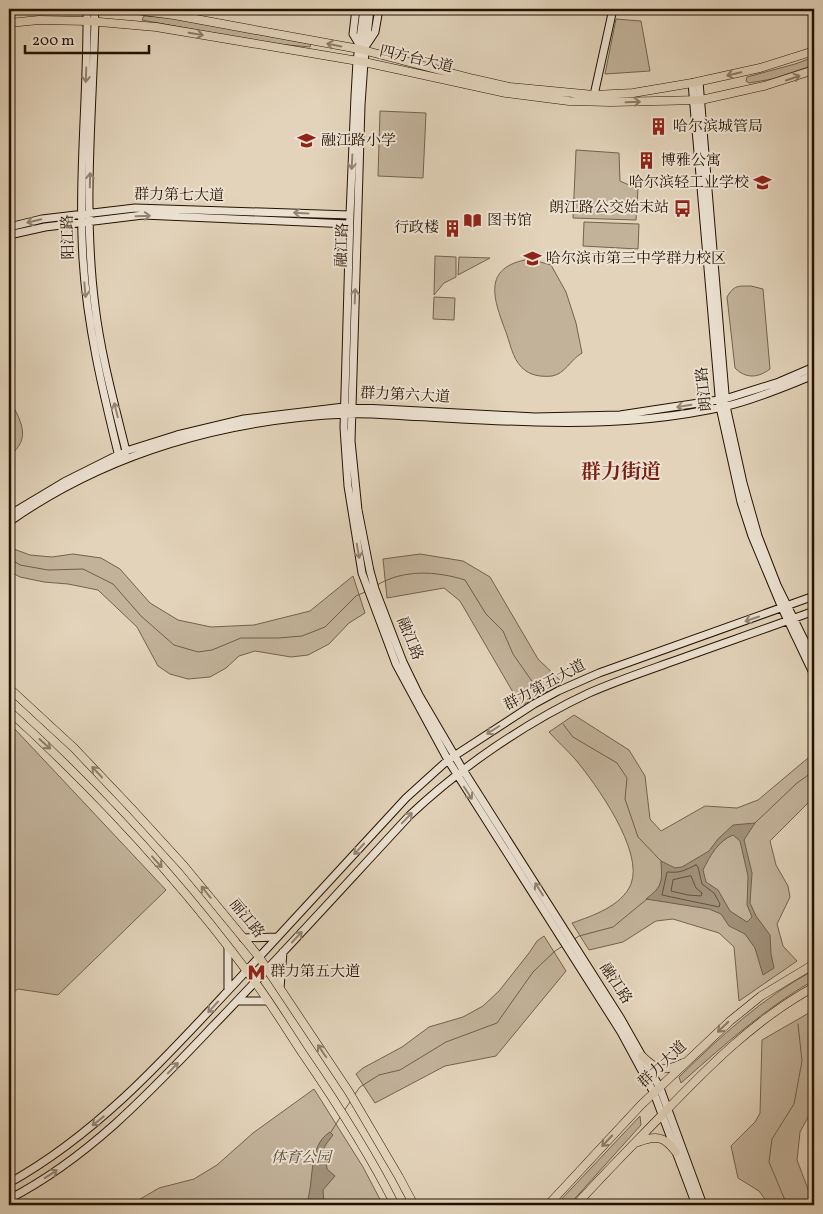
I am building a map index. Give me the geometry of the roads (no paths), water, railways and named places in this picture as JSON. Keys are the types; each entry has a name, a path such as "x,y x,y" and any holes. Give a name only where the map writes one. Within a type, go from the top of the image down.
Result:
{"main road":[{"name":"阳江路","path":"88,9 91,21"},
{"name":"阳江路","path":"94,9 91,21 83,260 88,315 119,458"},
{"name":"四方台大道","path":"128,9 174,15 362,48 496,84 526,89 594,95 633,93 696,83 760,68 814,51"},
{"path":"356,9 353,34 362,48 375,32 379,9"},
{"name":"融江路","path":"362,48 364,9"},
{"name":"融江路","path":"347,411 349,224 360,62 370,9"},
{"path":"594,95 613,9"},
{"name":"四方台大道","path":"9,22 39,20 91,21 156,27 360,62 473,87 529,97 611,102 698,100 764,86 814,70"},
{"name":"融江路","path":"360,62 347,411 344,439 348,486 366,572 396,664 456,775 562,932"},
{"name":"朗江路","path":"696,83 723,403 746,520 785,607 814,660"},
{"name":"群力第七大道","path":"9,227 42,219 135,208 350,215"},
{"name":"群力第七大道","path":"9,235 44,227 85,221 143,216 349,224"},
{"name":"阳江路","path":"85,221 98,329 127,454"},
{"name":"群力第六大道","path":"723,403 814,367"},
{"name":"群力第六大道","path":"9,522 62,489 154,441 227,422 263,416 347,411 535,417 620,414 723,403 814,375"},
{"name":"群力第六大道","path":"9,516 49,490 119,458"},
{"name":"融江路","path":"372,591 419,695 657,1090"},
{"name":"群力第五大道","path":"9,1183 58,1152 104,1116 168,1055 406,798 454,755 534,704 558,691 599,673 814,596"},
{"name":"群力第五大道","path":"9,1199 62,1167 121,1119 149,1093 238,1001 410,815 436,790 456,775 491,750 544,717 589,694 632,676 814,611"},
{"name":"朗江路","path":"791,619 814,675"},
{"name":"丽江路","path":"9,688 74,748 132,809 184,866 259,957 349,1092 414,1205"},
{"path":"9,711 62,760 119,820 177,884 255,982 334,1101 386,1186 395,1205"},
{"path":"243,938 277,937"},
{"path":"228,948 228,990"},
{"name":"融江路","path":"573,951 621,1020 642,1056 703,1205"},
{"path":"280,988 284,952"},
{"name":"群力大道","path":"548,1205 640,1105 730,1021 761,996 814,964"},
{"path":"576,1205 699,1075 740,1038 770,1015 814,987"},
{"path":"238,1001 268,1001"},
{"path":"642,1056 654,1067 661,1069 675,1066 690,1059"},
{"name":"融江路","path":"665,1112 676,1152 696,1205"},
{"path":"634,1144 650,1138 658,1138 668,1142 676,1152"}],"water":[{"path":"755,823 744,840 752,873 750,903 756,916 770,935 774,968 763,975 755,948 745,934 729,926 721,914 709,909 646,899 656,891 660,883 661,861 675,868 682,867 709,851 718,839 733,825","holes":["733,835 740,841 748,876 747,905 752,917 747,922 730,911 718,890 706,882 703,870 712,854 723,841"]},
{"path":"330,1132 333,1135 326,1145 323,1154 327,1169 335,1176 323,1190 324,1205 306,1205 315,1155 323,1138"}],"waterway":[{"path":"9,558 20,565 48,570 83,569 113,584 141,616 174,645 198,652 212,650 241,638 302,636 325,627 356,596 365,592"},
{"path":"377,585 398,576 420,573 432,573 465,580 486,614 503,631 513,654 538,690"},
{"path":"563,724 573,737 617,763 627,778 625,799 638,837 661,861"},
{"path":"755,823 797,783 814,771"},
{"path":"573,940 579,936 613,927 647,899"},
{"path":"355,1094 360,1087 379,1075 400,1070 446,1042 497,1023 533,972 563,946"},
{"path":"787,1205 769,1162 772,1139 794,1104 802,1061 798,1024"},
{"path":"344,1111 350,1102"},
{"path":"331,1132 341,1116"}],"place":[{"name":"哈尔滨城管局","path":"659,127"},
{"name":"融江路小学","path":"307,141"},
{"name":"博雅公寓","path":"647,161"},
{"name":"哈尔滨轻工业学校","path":"763,183"},
{"name":"朗江路公交始末站","path":"683,208"},
{"name":"图书馆","path":"473,221"},
{"name":"行政楼","path":"453,228"},
{"name":"哈尔滨市第三中学群力校区","path":"532,259"},
{"name":"群力第五大道","path":"256,972"}],"district":[{"name":"群力街道","path":"621,473"}],"park label":[{"name":"体育公园","path":"301,1158"}]}
